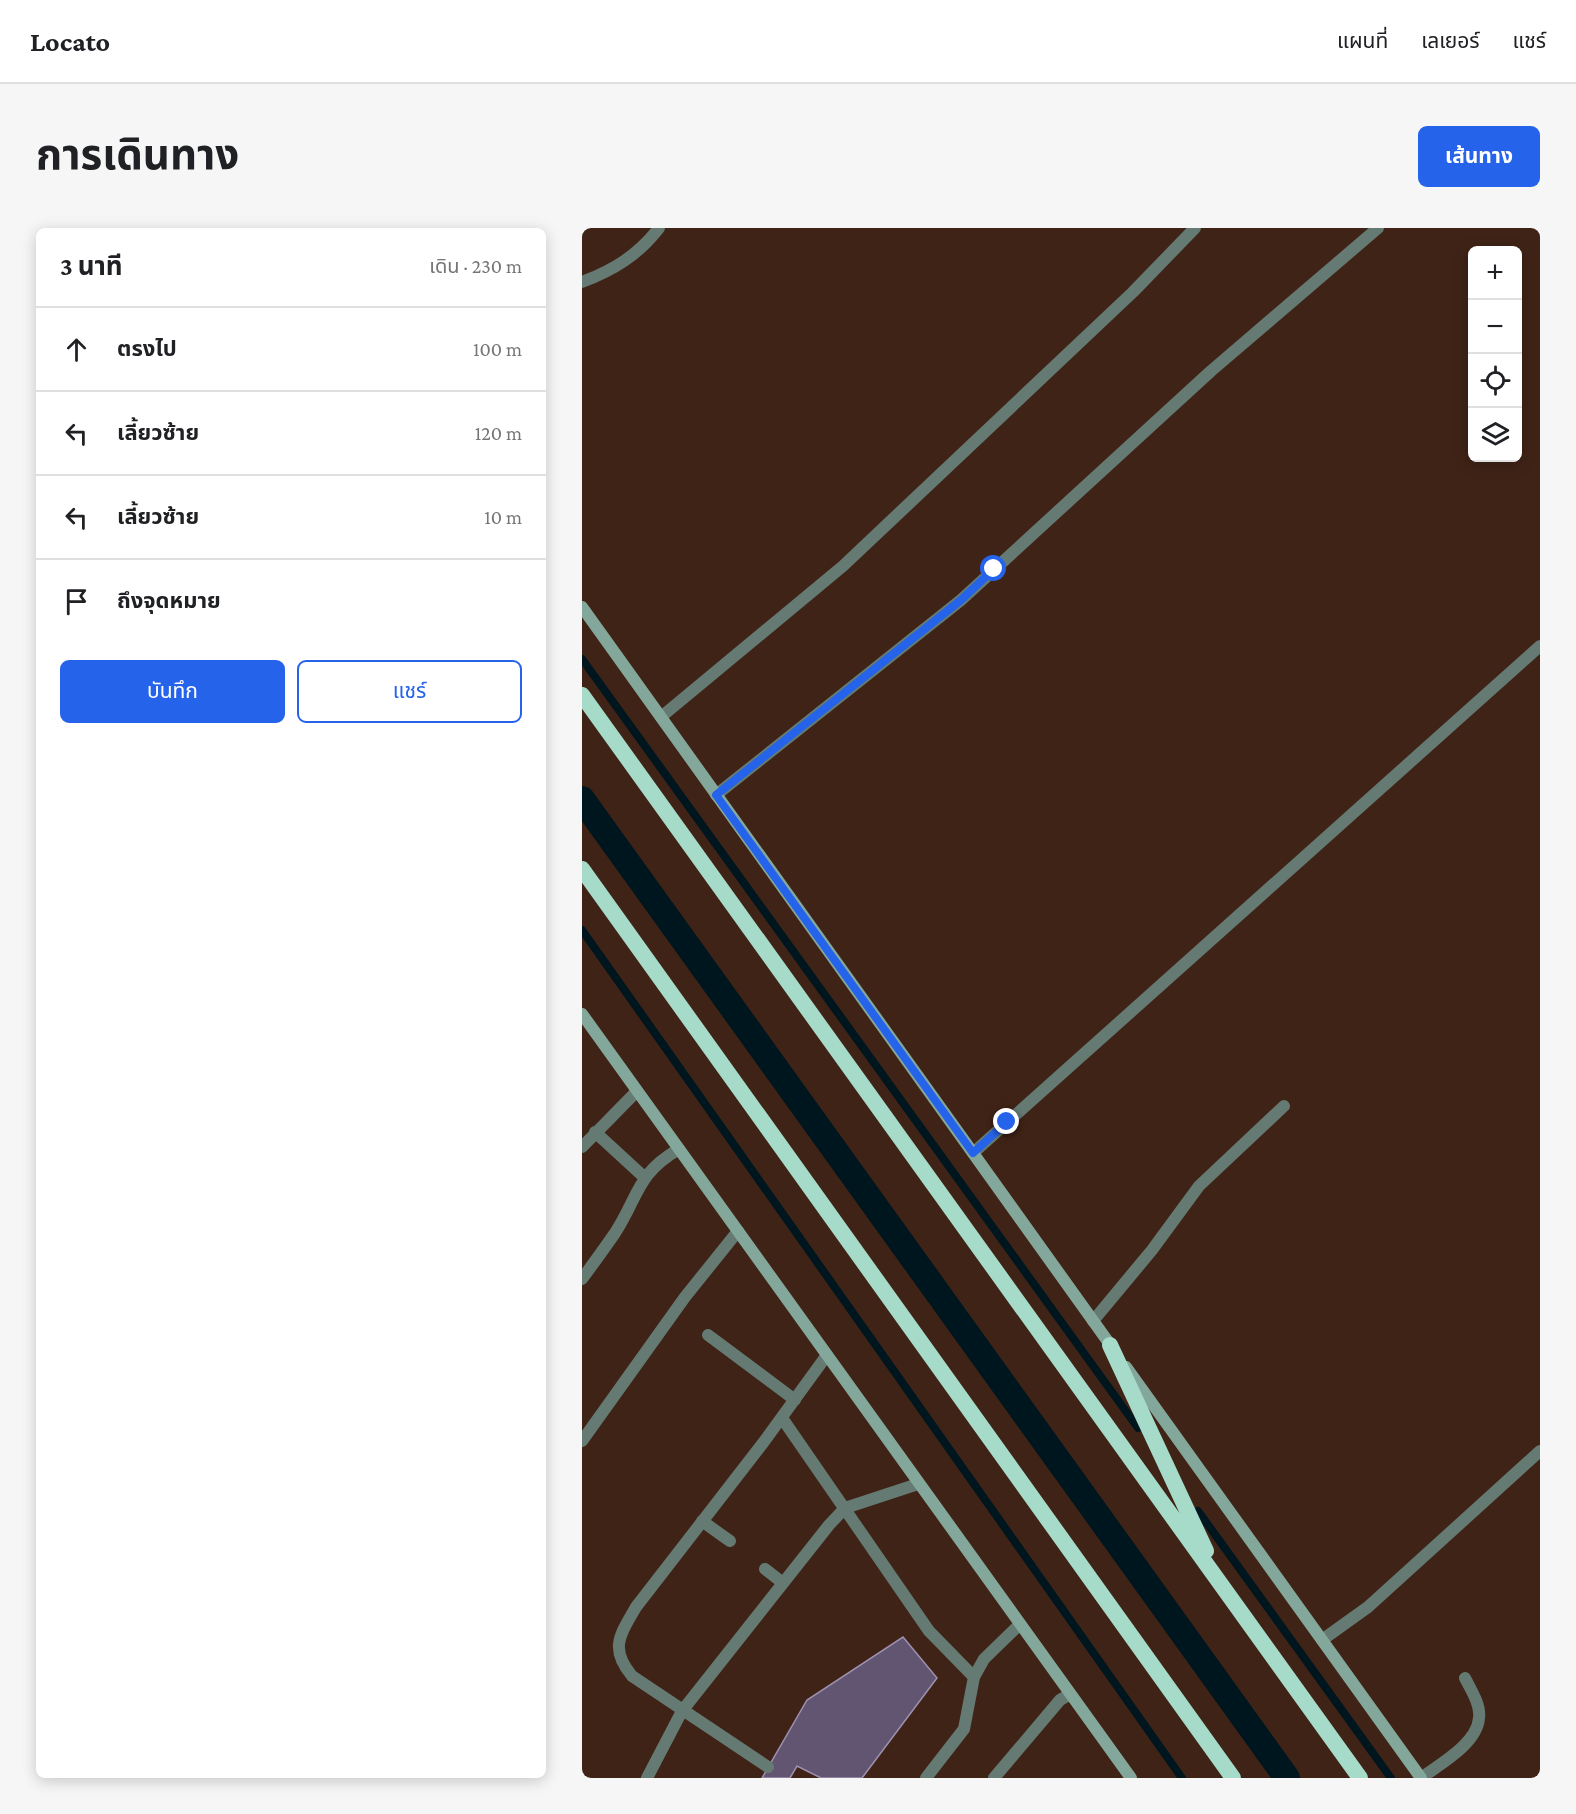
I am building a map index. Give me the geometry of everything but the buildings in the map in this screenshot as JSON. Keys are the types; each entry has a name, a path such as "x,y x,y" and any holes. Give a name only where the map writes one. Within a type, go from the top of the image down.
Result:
{"highway":[{"path":"582,695 1360,1778"},
{"path":"582,868 1233,1778"},
{"path":"1110,1345 1222,1586"}],"main road":[{"path":"582,607 1421,1778"},
{"path":"582,1014 1131,1778"}],"street":[{"path":"582,282 614,269 651,239 659,228"},
{"path":"661,717 843,566 1124,300 1195,228"},
{"path":"716,795 961,600 1211,371 1378,228"},
{"path":"973,1153 1540,646"},
{"path":"582,1147 637,1091"},
{"path":"1093,1321 1199,1186 1284,1106"},
{"path":"595,1132 644,1177"},
{"path":"584,1270 616,1232 644,1177 658,1161 679,1149"},
{"path":"582,1441 686,1297 738,1231"},
{"path":"708,1335 795,1400"},
{"path":"768,1767 682,1712 632,1676 620,1662 617,1648 624,1628 636,1607 782,1418 826,1355"},
{"path":"782,1418 929,1631 974,1677"},
{"path":"1322,1640 1376,1600 1540,1451"},
{"path":"647,1778 682,1712 845,1508 918,1484"},
{"path":"702,1521 730,1541"},
{"path":"765,1569 783,1583"},
{"path":"926,1778 964,1729 974,1677 984,1659 1019,1625"},
{"path":"1421,1778 1475,1733 1479,1718 1478,1706 1465,1678"},
{"path":"994,1778 1060,1700 1070,1694"}],"waterway":[{"path":"582,659 1138,1428"},
{"path":"582,799 1287,1778"},
{"path":"582,930 1182,1778"},
{"path":"1198,1511 1391,1778"}],"route":[{"path":"994,569 961,600 716,795 973,1153 1007,1122"}]}
